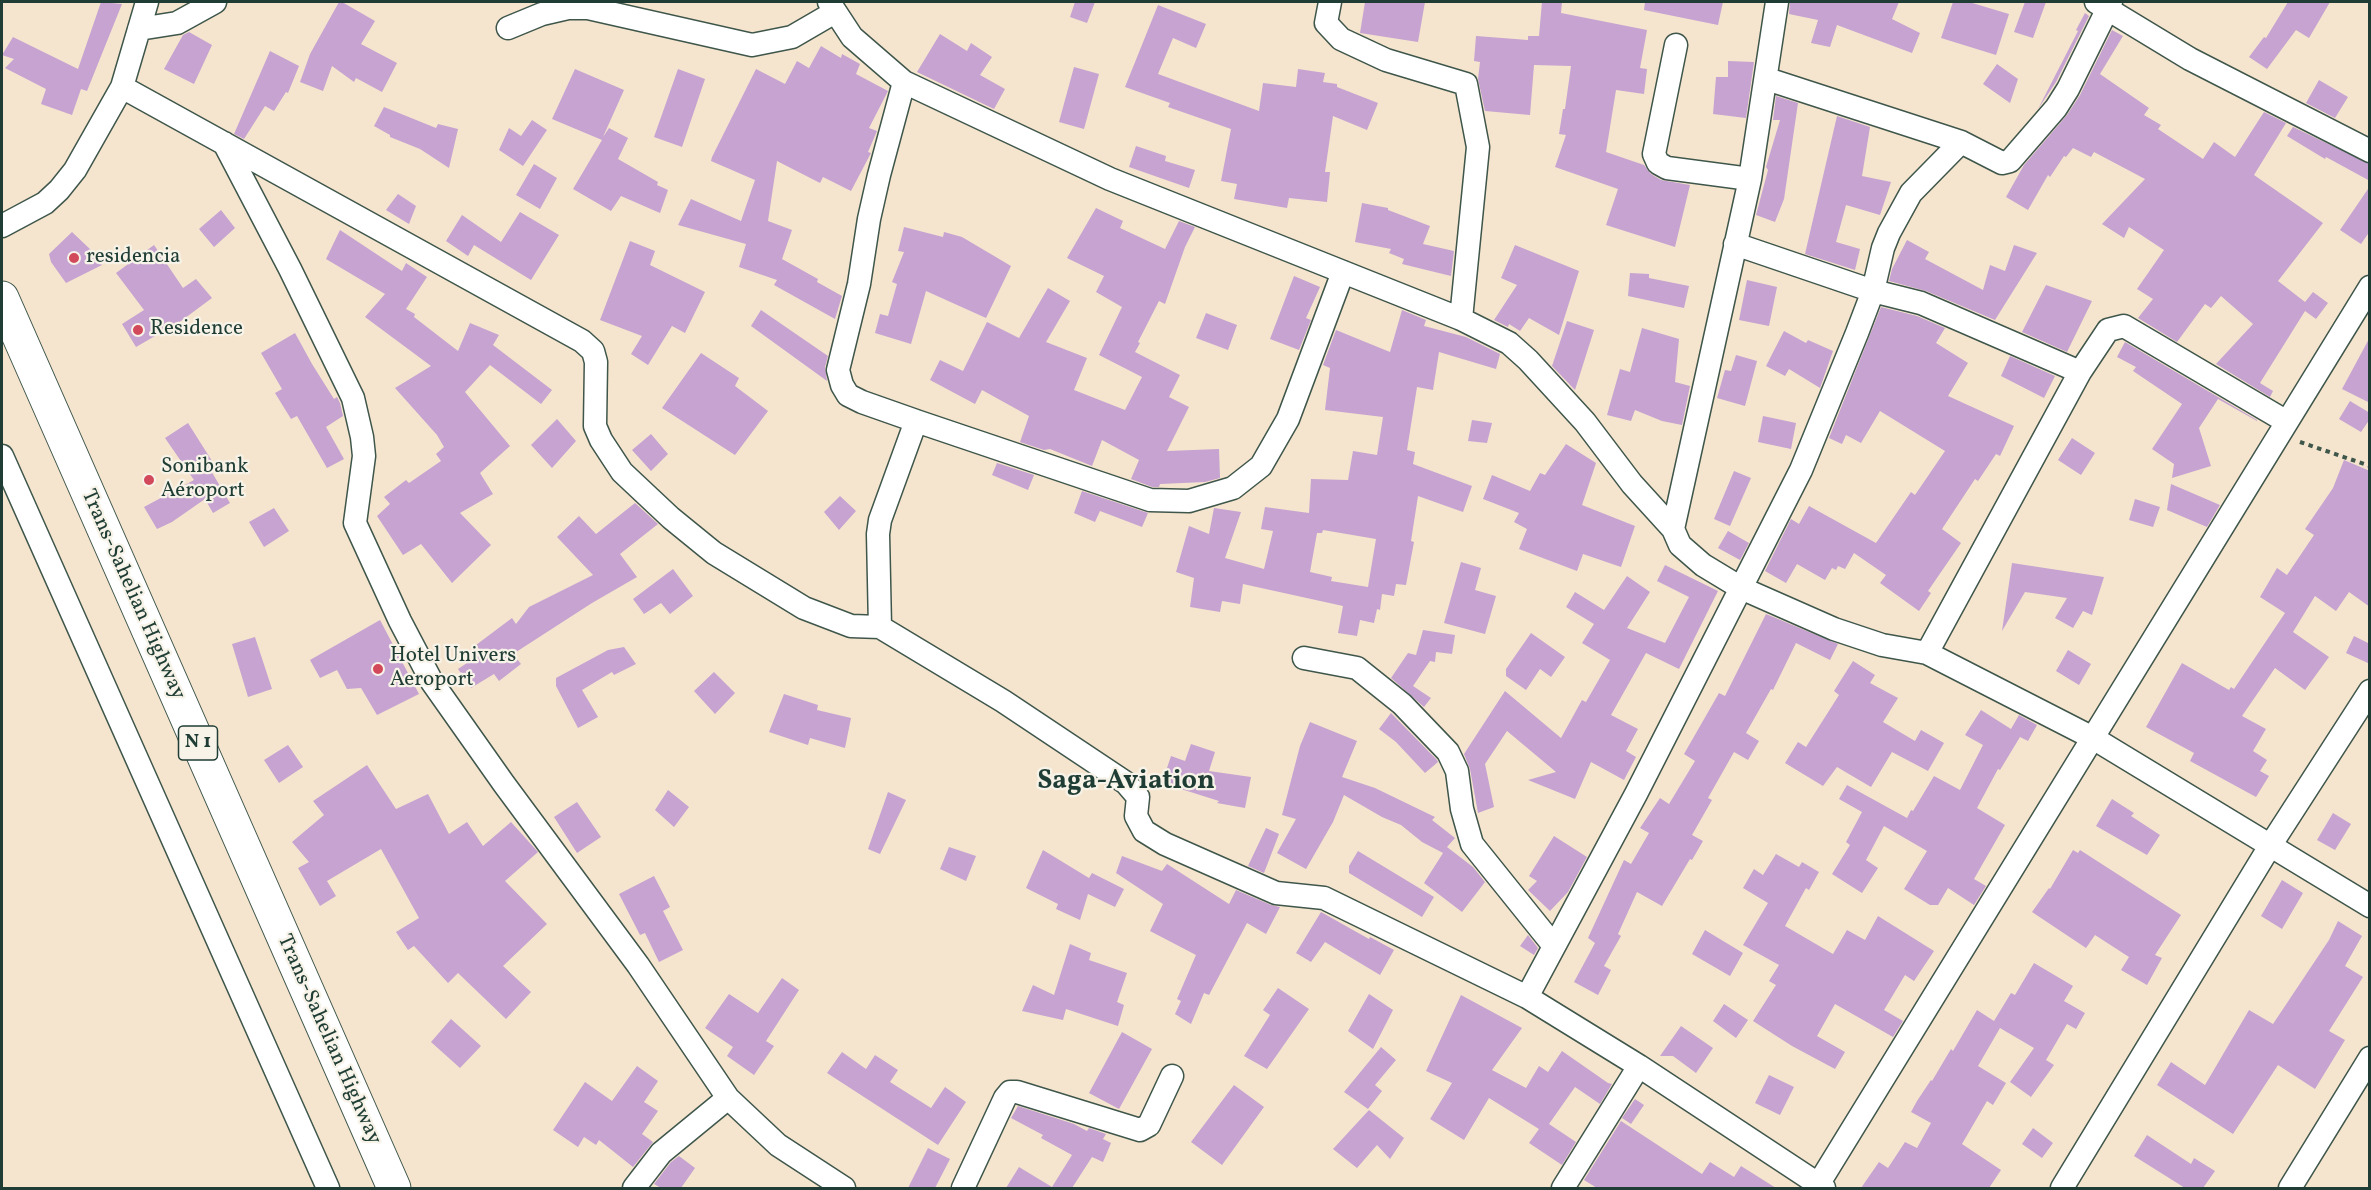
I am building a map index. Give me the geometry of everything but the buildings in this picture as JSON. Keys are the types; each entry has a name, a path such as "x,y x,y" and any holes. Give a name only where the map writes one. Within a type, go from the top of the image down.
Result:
{"highway":[{"name":"Trans-Sahelian Highway","path":"2,298 395,1186"}],"street":[{"path":"2,226 45,203 75,170 122,87 147,2"},
{"path":"139,29 177,23 215,2"},
{"path":"1330,2 1326,23 1341,39 1386,60 1466,84 1478,147 1461,319"},
{"path":"1673,529 1750,179 1767,79 1776,2"},
{"path":"1767,79 1960,142 2001,163 2010,161 2056,108 2068,89 2105,4 2190,59 2370,151"},
{"path":"508,28 550,12 568,8 588,8 752,45 792,37 832,7 852,37 904,82 1110,179 1461,319 1509,343 1528,360 1585,422 1632,484 1673,529 1680,545 1704,565 1741,588 1834,629 1882,645 1927,652 2093,738 2370,906"},
{"path":"1676,45 1654,154 1658,163 1667,168 1750,179"},
{"path":"904,82 876,186 859,284 838,370 842,385 848,395 862,402 1150,500 1189,501 1233,488 1261,466 1288,419 1343,272"},
{"path":"122,87 582,341 593,351 596,362 595,426 601,440 622,472 671,518 714,553 779,594 833,621 851,626 880,627 1003,701 1126,783 1138,797 1136,816 1144,831 1165,844 1276,893 1324,898 1527,997 1639,1066 1820,1187 2370,287"},
{"path":"1527,997 1636,794 1801,470 1873,291 1883,248 1911,194 1960,142"},
{"path":"224,143 290,268 353,398 364,456 356,523 400,621 427,672 504,784 638,965 728,1098 778,1144 843,1188"},
{"path":"1735,244 1873,291 1921,303 2080,372"},
{"path":"1927,652 2080,372 2108,330 2124,326 2284,427"},
{"path":"880,627 878,534 880,520 916,421"},
{"path":"2,456 328,1188"},
{"path":"1304,658 1357,668 1402,704 1448,752 1457,771 1462,809 1472,844 1554,946"},
{"path":"2062,1188 2270,846 2370,692"},
{"path":"2290,1188 2370,1058"},
{"path":"1563,1188 1639,1066"},
{"path":"963,1188 1010,1092 1017,1092 1140,1130 1149,1125 1172,1076"},
{"path":"634,1188 661,1153 728,1098"}],"path":[{"path":"2284,427 2313,447 2370,466"}],"place":[{"name":"residencia","path":"74,258"},
{"name":"Residence","path":"138,330"},
{"name":"Sonibank Aéroport","path":"149,480"},
{"name":"Hotel Univers Aeroport","path":"378,669"}],"district":[{"name":"Saga-Aviation","path":"1126,783"}]}
